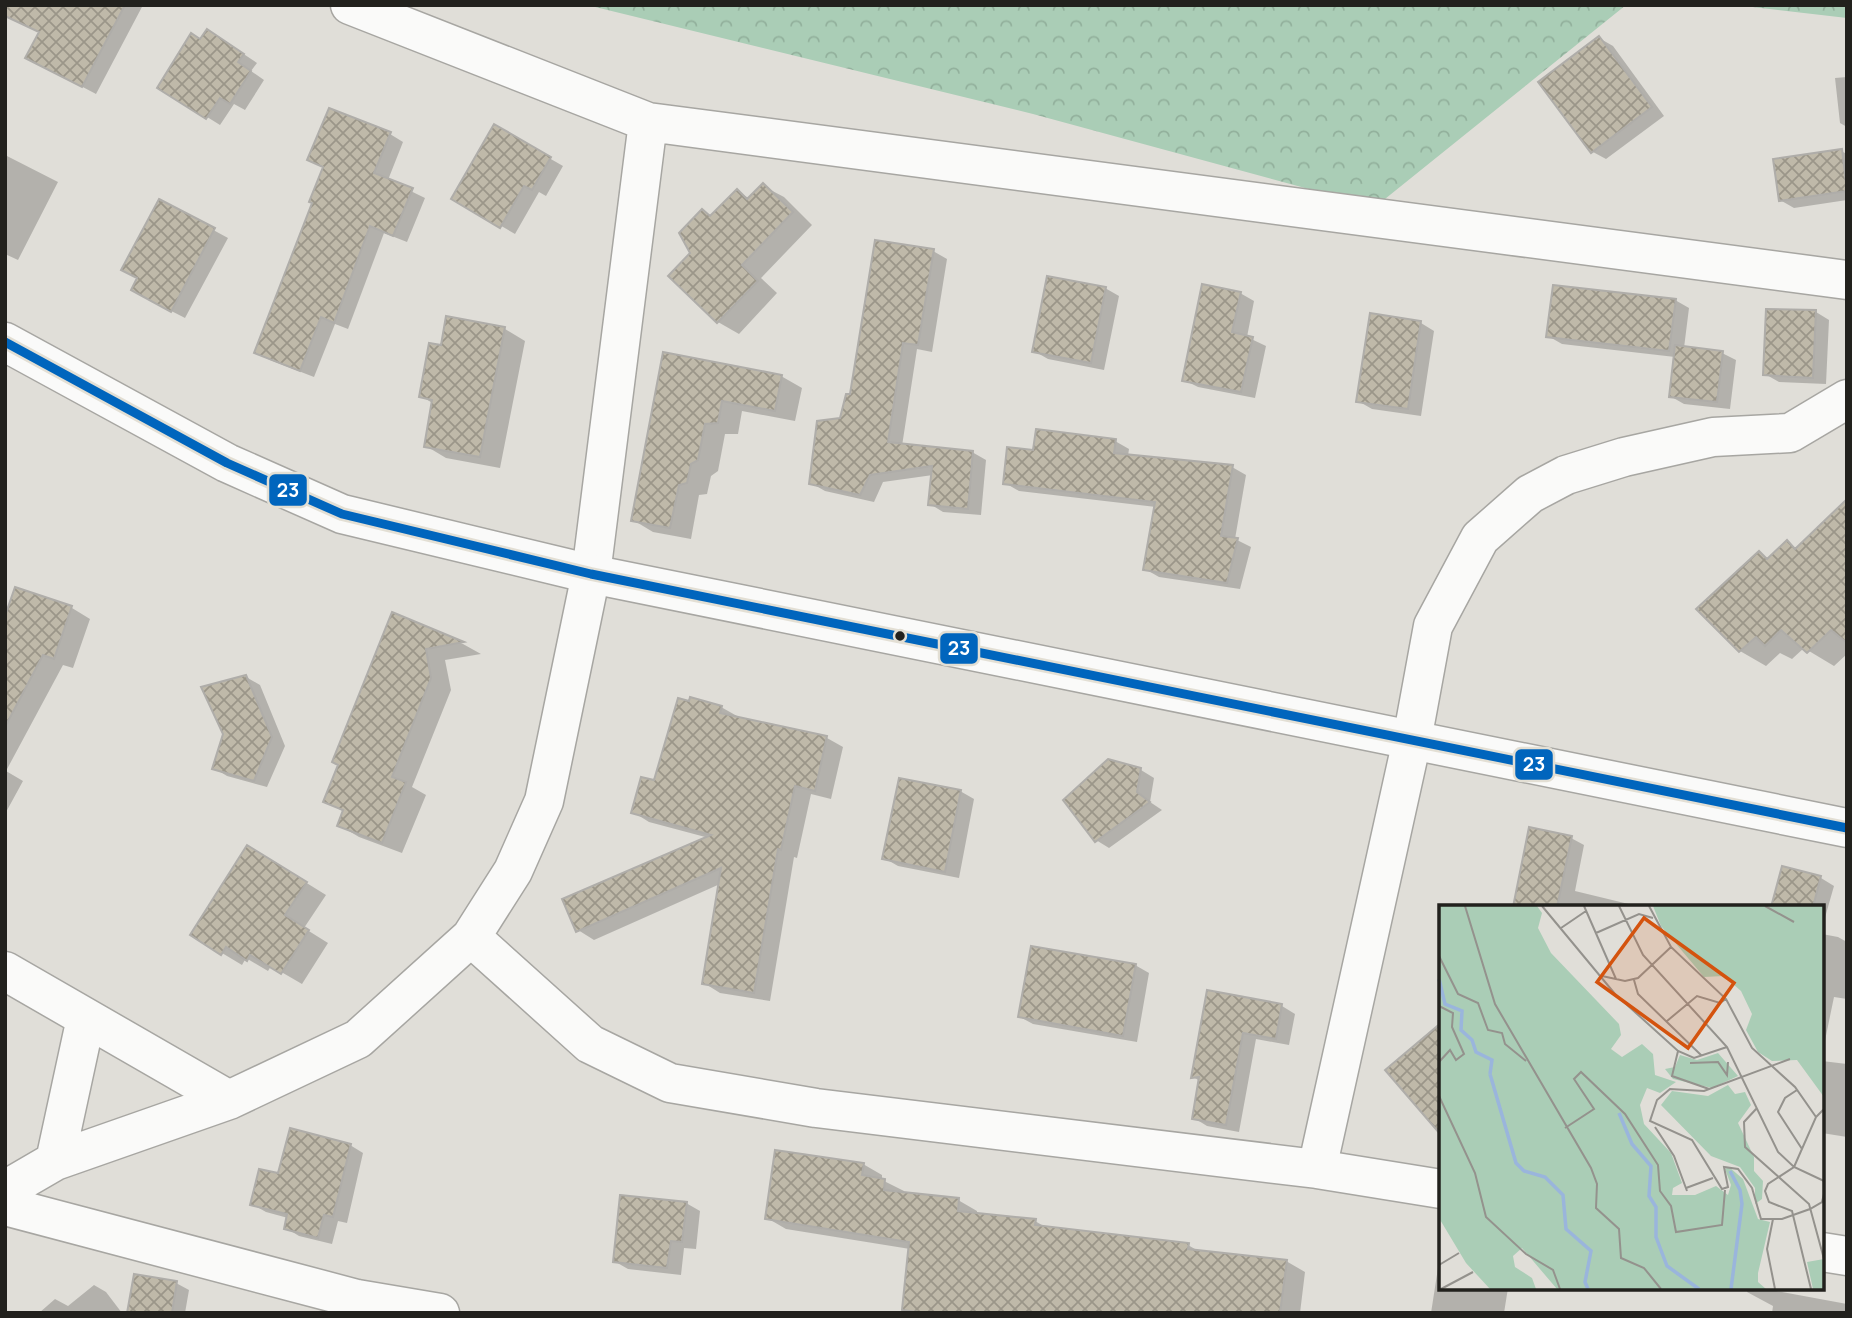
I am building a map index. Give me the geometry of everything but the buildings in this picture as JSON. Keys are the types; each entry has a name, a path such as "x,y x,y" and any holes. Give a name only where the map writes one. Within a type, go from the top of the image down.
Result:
{"street":[{"path":"350,5 648,122 1847,280"},
{"path":"5,1190 55,1161 229,1100 358,1039 471,937 513,871 544,801 591,574 648,122"},
{"path":"5,342 227,463 342,514 591,574 1847,828"},
{"path":"1317,1169 1412,740 1433,626 1480,538 1530,495 1566,475 1624,457 1713,437 1790,433 1847,400"},
{"path":"471,937 590,1044 670,1083 816,1108 1317,1169 1439,1189"},
{"path":"5,971 229,1100"},
{"path":"55,1161 86,1018"},
{"path":"5,1206 357,1300 440,1313"},
{"path":"1824,1252 1847,1256"}],"green space":[{"path":"587,5 1626,5 1375,207 1033,114"},
{"path":"1736,5 1847,5 1847,18"}],"transit line":[{"name":"23","path":"5,342 227,463 342,514 591,574 1847,828"}]}
